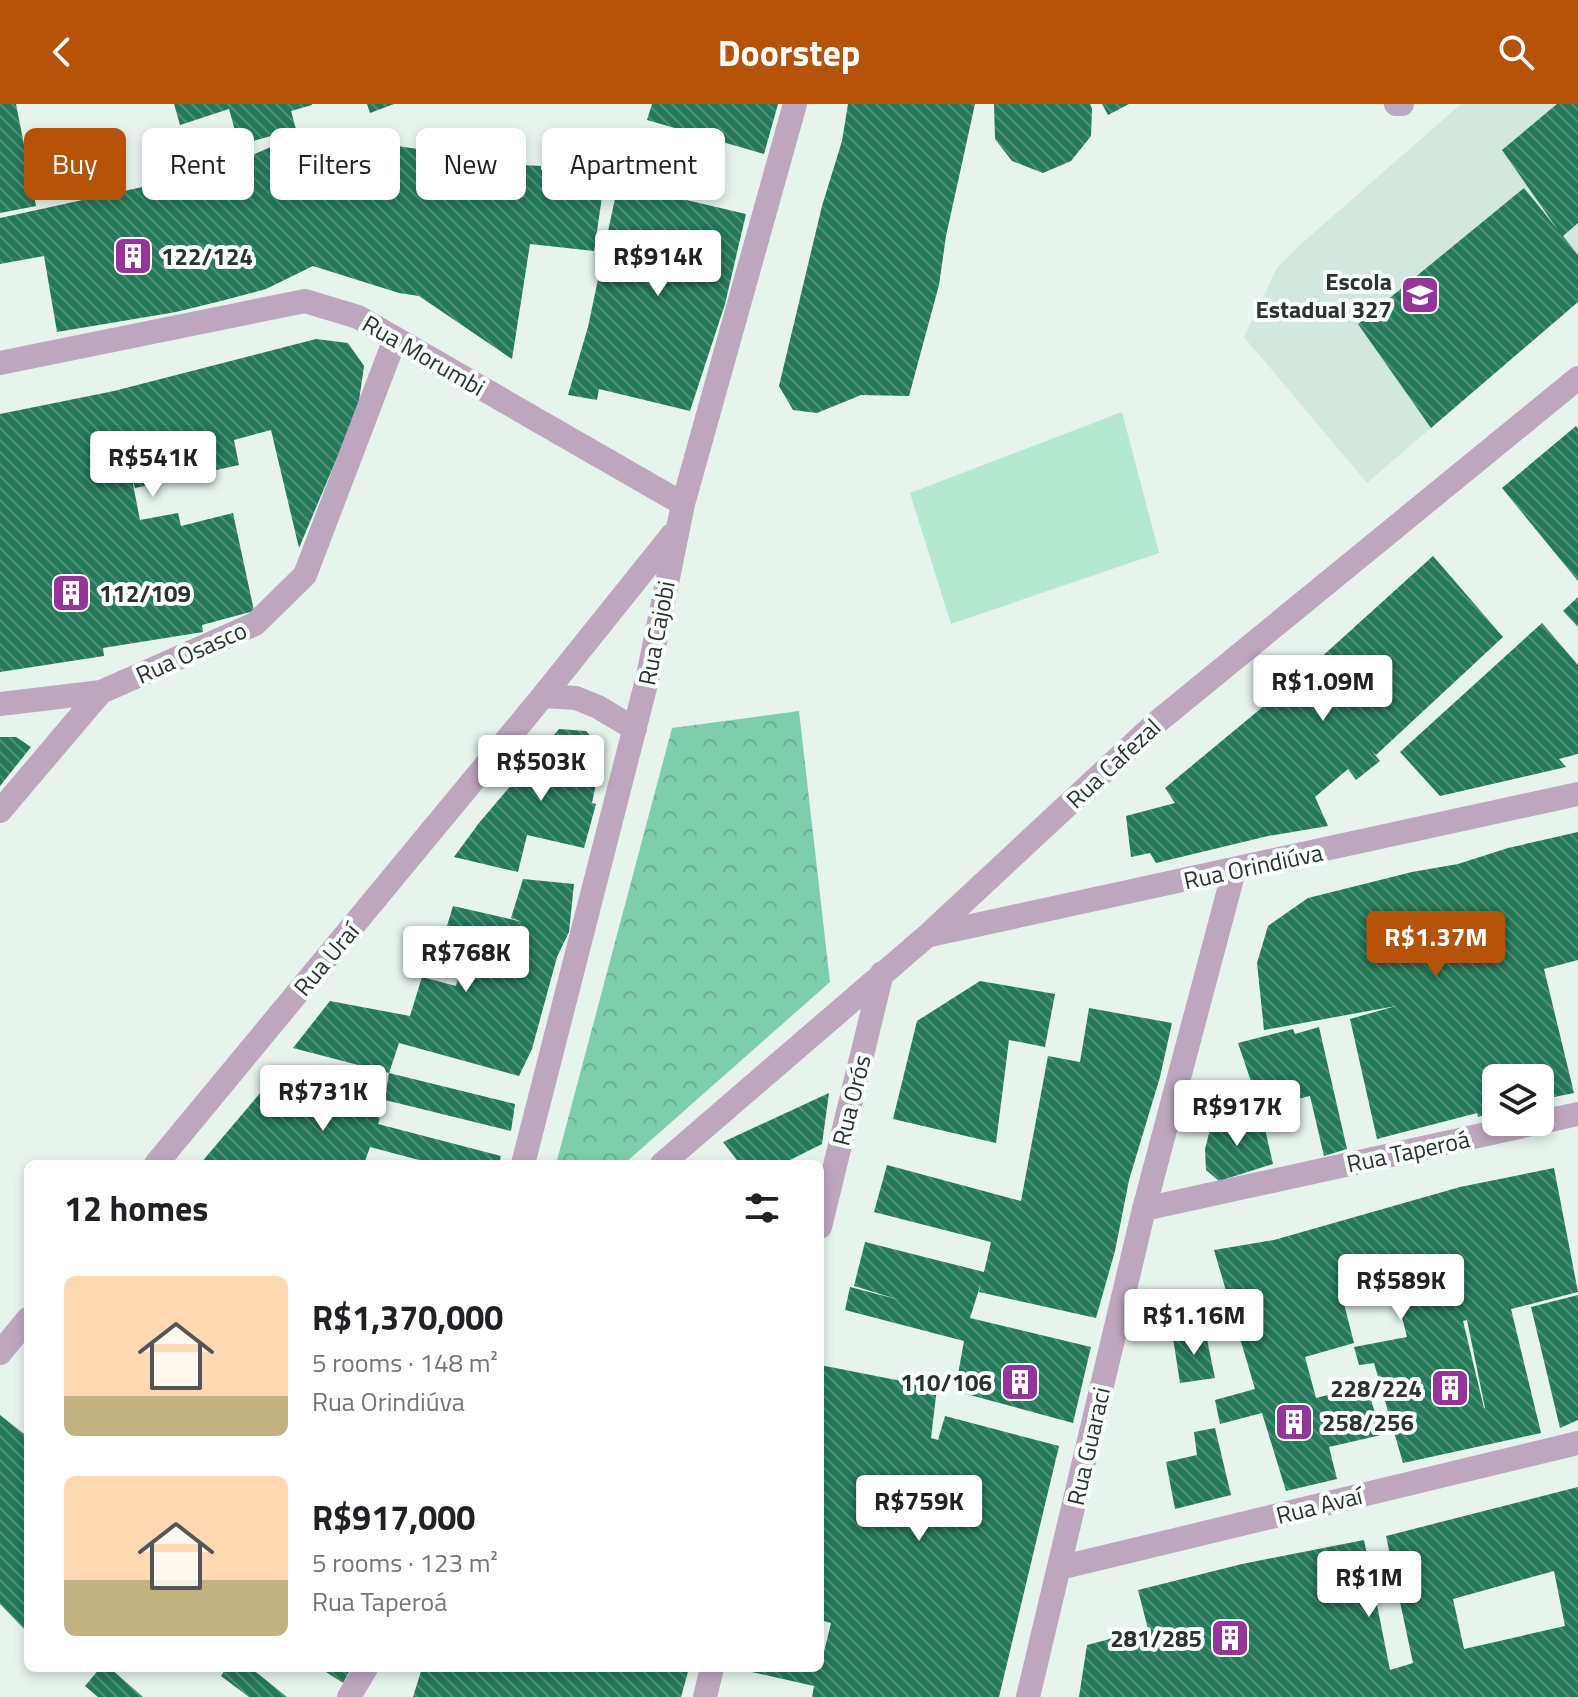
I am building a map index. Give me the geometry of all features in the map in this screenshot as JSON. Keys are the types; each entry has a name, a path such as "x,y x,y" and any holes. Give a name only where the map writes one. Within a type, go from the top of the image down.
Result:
{"street":[{"name":"Rua Cajobi","path":"524,1160 648,676 676,530 795,104"},
{"path":"1396,104 1402,104"},
{"name":"Rua Morumbi","path":"0,363 305,301 358,317 683,504"},
{"name":"Rua Osasco","path":"0,704 101,692 255,624 305,575 395,339"},
{"name":"Rua Cafezal","path":"667,1160 928,935 1156,723 1578,378"},
{"name":"Rua Uraí","path":"159,1160 543,696 676,530"},
{"path":"0,811 101,692"},
{"path":"543,696 576,698 635,729"},
{"name":"Rua Orindiúva","path":"928,935 1578,794"},
{"name":"Rua Guaraci","path":"1028,1697 1144,1209 1234,871"},
{"name":"Rua Orós","path":"824,1211 882,973"},
{"name":"Rua Taperoá","path":"1144,1209 1578,1114"},
{"path":"0,1353 24,1324"},
{"name":"Rua Avaí","path":"1059,1568 1578,1443"},
{"path":"349,1697 364,1672"},
{"path":"705,1697 711,1672"}],"shaded area":[{"name":"Escola Estadual 327","path":"1461,104 1578,104 1578,302 1367,483 1244,337 1277,268"}],"green space":[{"path":"1122,412 1159,553 951,624 910,493"},
{"path":"799,711 830,982 629,1160 557,1160 672,728"}],"building":[{"path":"0,104 16,104 24,145 24,200 35,200 36,206 0,213"},
{"path":"174,104 312,104 291,111 296,128 270,128 270,136 254,141 254,128 234,128 229,109 180,125"},
{"path":"367,104 394,104 370,113"},
{"path":"652,104 778,104 764,154 725,143 725,128 675,128 647,120"},
{"path":"848,104 975,104 946,236 939,285 909,396 861,395 817,413 793,410 779,386 822,206 842,141"},
{"path":"994,104 1090,104 1091,136 1071,161 1043,173 1012,161 995,139"},
{"path":"1102,104 1129,104 1108,115"},
{"path":"1557,104 1578,104 1578,223 1563,236 1578,255 1578,302 1431,428 1358,324 1524,188 1558,230 1502,150"},
{"path":"400,146 416,149 416,200 526,200 526,165 541,166 542,200 602,200 594,251 530,244 512,359 419,296 399,293 313,266 266,289 221,301 176,312 57,332 44,256 0,264 0,218 83,200 126,200 126,191 142,187 142,200 254,200 254,154 270,147 270,200 400,200"},
{"path":"615,200 686,200 746,214 725,304 690,411 599,389 597,400 568,395 588,327"},
{"path":"316,339 348,343 364,366 358,408 299,548 271,430 234,440 239,465 135,488 130,469 140,520 178,513 181,526 233,513 254,611 202,625 203,632 103,648 104,656 0,672 0,414 114,391"},
{"path":"1576,426 1578,429 1578,581 1502,488"},
{"path":"1433,556 1503,637 1376,755 1370,749 1380,761 1356,780 1348,769 1315,797 1328,826 1268,836 1156,863 1150,853 1131,857 1126,816 1175,803 1165,788 1306,671"},
{"path":"1578,597 1578,627 1563,611"},
{"path":"1542,623 1578,665 1578,754 1559,759 1566,767 1440,796 1400,752"},
{"path":"559,729 586,731 603,750 592,803 596,804 584,848 527,835 518,872 454,857 479,823"},
{"path":"0,737 16,737 31,747 0,786"},
{"path":"1578,832 1578,960 1544,969 1574,1093 1554,1097 1554,1064 1482,1064 1482,1116 1478,1117 1477,1113 1377,1139 1350,1019 1396,1006 1264,1030 1257,963 1268,926 1308,898 1458,864 1508,848"},
{"path":"523,879 574,884 569,932 557,957 532,1049 519,1076 399,1043 389,1073 293,1048 330,1001 410,1016 422,977 456,986 470,932 447,926 453,906 523,922 511,918"},
{"path":"980,981 1055,994 1045,1047 1009,1040 996,1143 893,1119 917,1021"},
{"path":"1089,1008 1172,1023 1160,1077 1129,1180 1115,1251 1096,1318 979,1292 981,1283 970,1318 1091,1347 1073,1423 955,1391 964,1341 845,1310 850,1287 900,1300 854,1286 865,1242 984,1272 991,1242 874,1212 887,1165 1021,1201 1048,1056 1080,1062"},
{"path":"1319,1027 1347,1149 1324,1156 1310,1096 1260,1108 1238,1043 1293,1029 1295,1034"},
{"path":"278,1072 380,1118 378,1124 501,1156 500,1160 419,1160 370,1147 365,1160 203,1160"},
{"path":"389,1073 515,1104 511,1131 385,1100"},
{"path":"829,1093 822,1144 790,1160 737,1160 723,1142"},
{"path":"1262,1116 1273,1164 1219,1181 1206,1170 1205,1149 1212,1122"},
{"path":"1554,1168 1578,1292 1511,1309 1541,1433 1403,1463 1374,1363 1359,1365 1354,1347 1407,1337 1394,1286 1343,1300 1354,1343 1305,1357 1316,1398 1367,1385 1381,1435 1329,1447 1337,1479 1286,1491 1262,1413 1220,1424 1215,1400 1255,1389 1214,1250 1274,1240 1460,1187","holes":["1467,1320 1485,1408 1463,1321"]},
{"path":"1578,1295 1578,1420 1560,1428 1531,1307"},
{"path":"1205,1330 1215,1378 1180,1383 1173,1338"},
{"path":"824,1366 937,1388 931,1438 938,1440 945,1416 1059,1446 999,1697 812,1697 814,1686 751,1672 824,1672 824,1652 831,1623 824,1621"},
{"path":"0,1415 24,1434 24,1629 0,1604"},
{"path":"1215,1428 1231,1495 1175,1509 1166,1462 1197,1455 1194,1432"},
{"path":"1578,1487 1578,1697 1079,1697 1087,1645 1148,1629 1138,1590 1242,1564 1364,1540 1390,1670 1413,1663 1386,1536","holes":["1554,1571 1565,1626 1464,1649 1453,1599"]},
{"path":"97,1672 115,1672 143,1697 98,1697 85,1686"},
{"path":"224,1672 256,1672 287,1697 249,1697 221,1676"},
{"path":"326,1672 349,1672 343,1683"},
{"path":"421,1672 688,1672 681,1697 413,1697"}],"place":[{"name":"122/124","path":"133,256"},
{"name":"Escola Estadual 327","path":"1420,295"},
{"name":"112/109","path":"71,593"},
{"name":"110/106","path":"1020,1382"},
{"name":"228/224","path":"1450,1388"},
{"name":"258/256","path":"1294,1422"},
{"name":"281/285","path":"1230,1638"}]}
